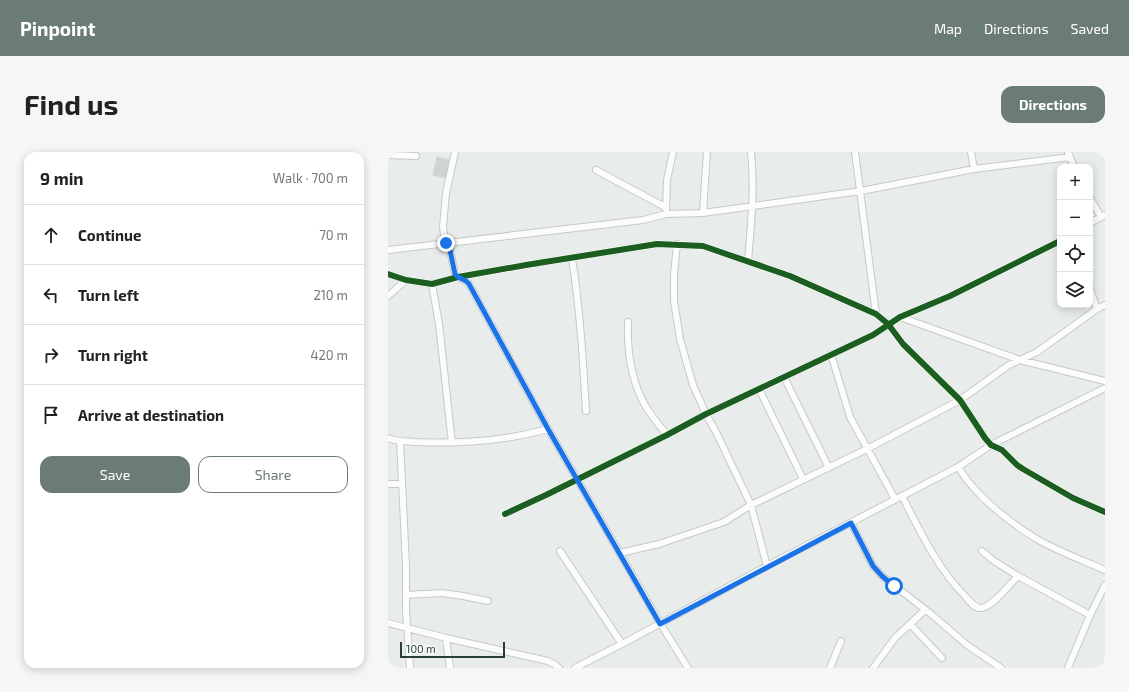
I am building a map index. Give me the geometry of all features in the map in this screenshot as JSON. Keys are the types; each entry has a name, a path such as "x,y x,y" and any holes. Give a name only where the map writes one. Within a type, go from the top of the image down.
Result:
{"street":[{"path":"455,152 446,193 444,220 444,235 450,250 455,274 469,284 548,429 660,624 688,668"},
{"path":"666,214 665,207 667,180 673,152"},
{"path":"703,213 707,152"},
{"path":"748,261 753,206 751,152"},
{"path":"855,152 876,314"},
{"path":"971,152 974,169"},
{"path":"388,155 416,156"},
{"path":"388,250 643,220 666,214 703,213 861,192 974,169 1069,155"},
{"path":"596,170 665,207"},
{"path":"1091,200 1103,216 1093,221"},
{"path":"505,514 667,435 706,414 874,335 900,317 950,296 1057,242"},
{"path":"388,274 406,280 432,284 458,277 657,244 703,246 790,276 876,314 888,324 904,344 960,400 984,438 991,446 1002,450 1017,465 1073,498 1105,512"},
{"path":"676,244 674,301 680,339 693,385 751,505 767,566"},
{"path":"572,258 580,325 586,411"},
{"path":"388,296 406,280"},
{"path":"432,284 439,324 452,443"},
{"path":"1093,298 1097,309"},
{"path":"620,553 660,544 724,522 751,505 830,468 960,400 1009,365 1037,352 1097,309 1105,305"},
{"path":"900,317 1020,360 1105,381"},
{"path":"628,322 630,360 636,384 646,406 667,435"},
{"path":"831,354 850,417 895,499"},
{"path":"784,377 830,468"},
{"path":"575,668 958,467 991,446 1105,388"},
{"path":"759,389 803,480"},
{"path":"388,438 400,441 452,443 512,437 548,429"},
{"path":"400,441 406,565 407,629 410,668"},
{"path":"958,467 973,487 1004,516 1036,538 1066,554 1105,570"},
{"path":"388,484 402,484"},
{"path":"902,496 942,568 954,585 978,608 982,608 992,603 1018,576"},
{"path":"851,523 873,566 882,576 931,614 967,645 1001,668"},
{"path":"560,551 622,644"},
{"path":"982,551 994,561 1018,576 1090,615"},
{"path":"1068,668 1090,615 1105,585"},
{"path":"406,595 442,593 488,601"},
{"path":"873,668 895,638 925,610"},
{"path":"388,623 407,629 548,661 559,668"},
{"path":"910,624 942,658"},
{"path":"446,638 450,668"},
{"path":"830,668 841,641"}],"building":[{"path":"437,157 451,160 447,178 433,175"}],"cycle path":[{"path":"505,514 667,435 706,414 873,335 900,317 950,296 1057,242"},
{"path":"388,274 406,280 432,284 458,277 657,244 703,246 790,276 876,314 888,324 903,344 960,400 991,445 1002,450 1023,469 1073,498 1105,512"}],"route":[{"path":"446,243 450,250 455,274 469,284 548,429 660,624 767,566 851,523 873,566 894,586"}]}
